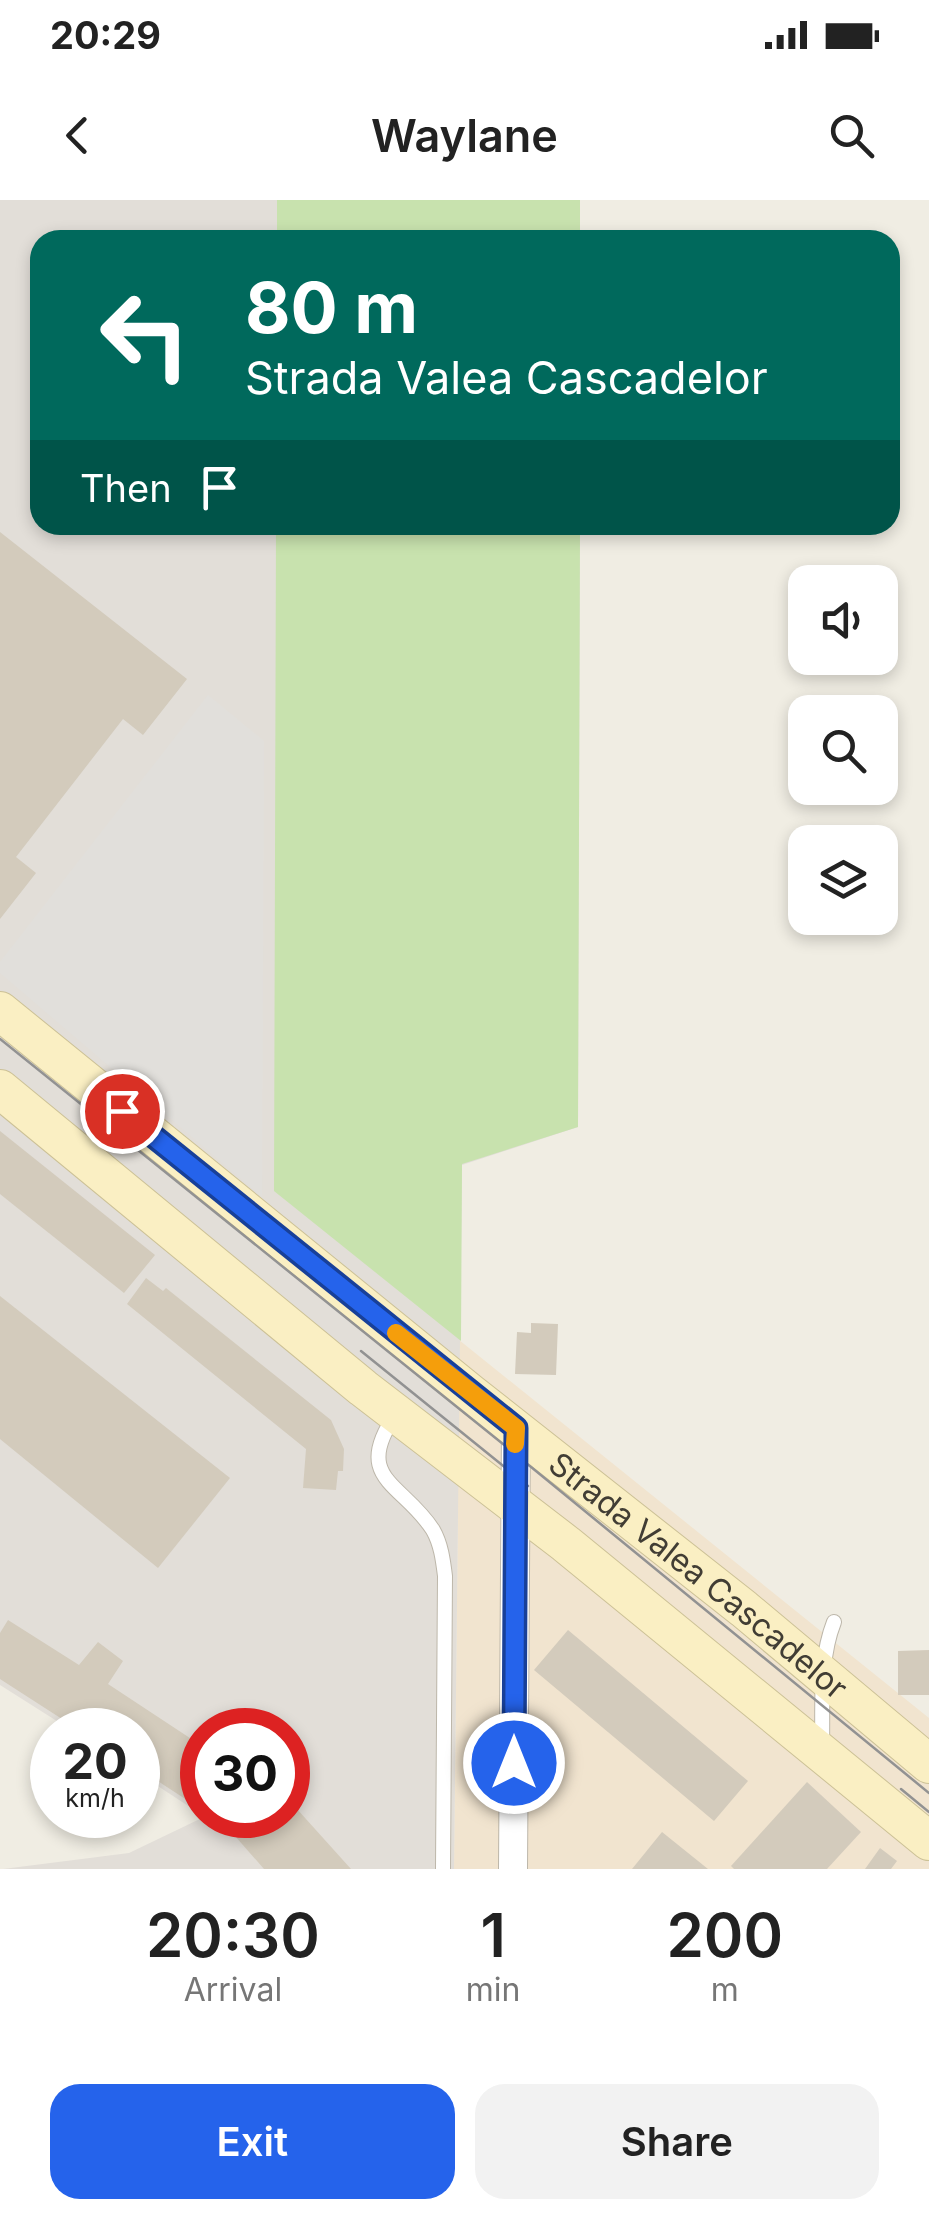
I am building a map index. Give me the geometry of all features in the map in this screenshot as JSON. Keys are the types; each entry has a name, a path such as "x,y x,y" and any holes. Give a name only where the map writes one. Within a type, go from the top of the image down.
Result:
{"main road":[{"name":"Strada Valea Cascadelor","path":"0,1011 701,1574 929,1764"},
{"name":"Strada Valea Cascadelor","path":"0,1088 929,1842"}],"street":[{"path":"512,1869 516,1428"}],"lane":[{"path":"396,1413 378,1447 382,1476 436,1534 445,1576 443,1869"},
{"path":"822,1754 823,1677 834,1622"}],"shaded area":[{"path":"0,200 580,200 580,230 30,230 30,535 580,535 578,1127 462,1165 454,1869 3,1869 129,1853 180,1829 180,1838 310,1838 310,1708 180,1708 180,1801 160,1787 160,1708 36,1708 0,1685"},
{"path":"0,501 30,526 30,535 42,535 275,726 274,1191 929,1718 929,1869 454,1869 458,1511 265,1498 150,1641 121,1652 0,1559"},
{"path":"208,695 264,741 262,1197 0,973 0,962"}],"green space":[{"path":"277,200 580,200 580,230 277,230"},
{"path":"276,535 580,535 578,1127 462,1164 461,1341 274,1191"}],"building":[{"path":"0,532 187,679 143,735 123,719 16,857 36,873 0,919"},
{"path":"0,1131 155,1255 124,1293 0,1194"},
{"path":"146,1278 163,1291 166,1288 331,1420 344,1449 343,1471 338,1471 336,1490 303,1488 306,1449 127,1304"},
{"path":"0,1296 230,1478 158,1568 0,1439"},
{"path":"531,1323 558,1324 556,1375 515,1374 517,1332 531,1333"},
{"path":"8,1620 79,1665 98,1642 123,1661 108,1684 144,1708 45,1708 0,1679 0,1633"},
{"path":"568,1630 748,1781 714,1821 534,1670"},
{"path":"929,1650 929,1695 898,1695 898,1651"},
{"path":"160,1718 180,1731 180,1796 160,1782"},
{"path":"807,1782 861,1832 827,1869 734,1869 731,1866"},
{"path":"310,1823 351,1869 264,1869 237,1838 310,1838"},
{"path":"662,1832 708,1869 632,1869"},
{"path":"880,1848 897,1861 891,1869 865,1869"}],"tram line":[{"path":"0,1039 929,1793"},
{"path":"361,1351 528,1486"},
{"path":"901,1789 929,1812"}],"slow traffic":[{"path":"396,1333 516,1428 515,1444"}],"route":[{"path":"122,1111 516,1428 514,1763"}]}
